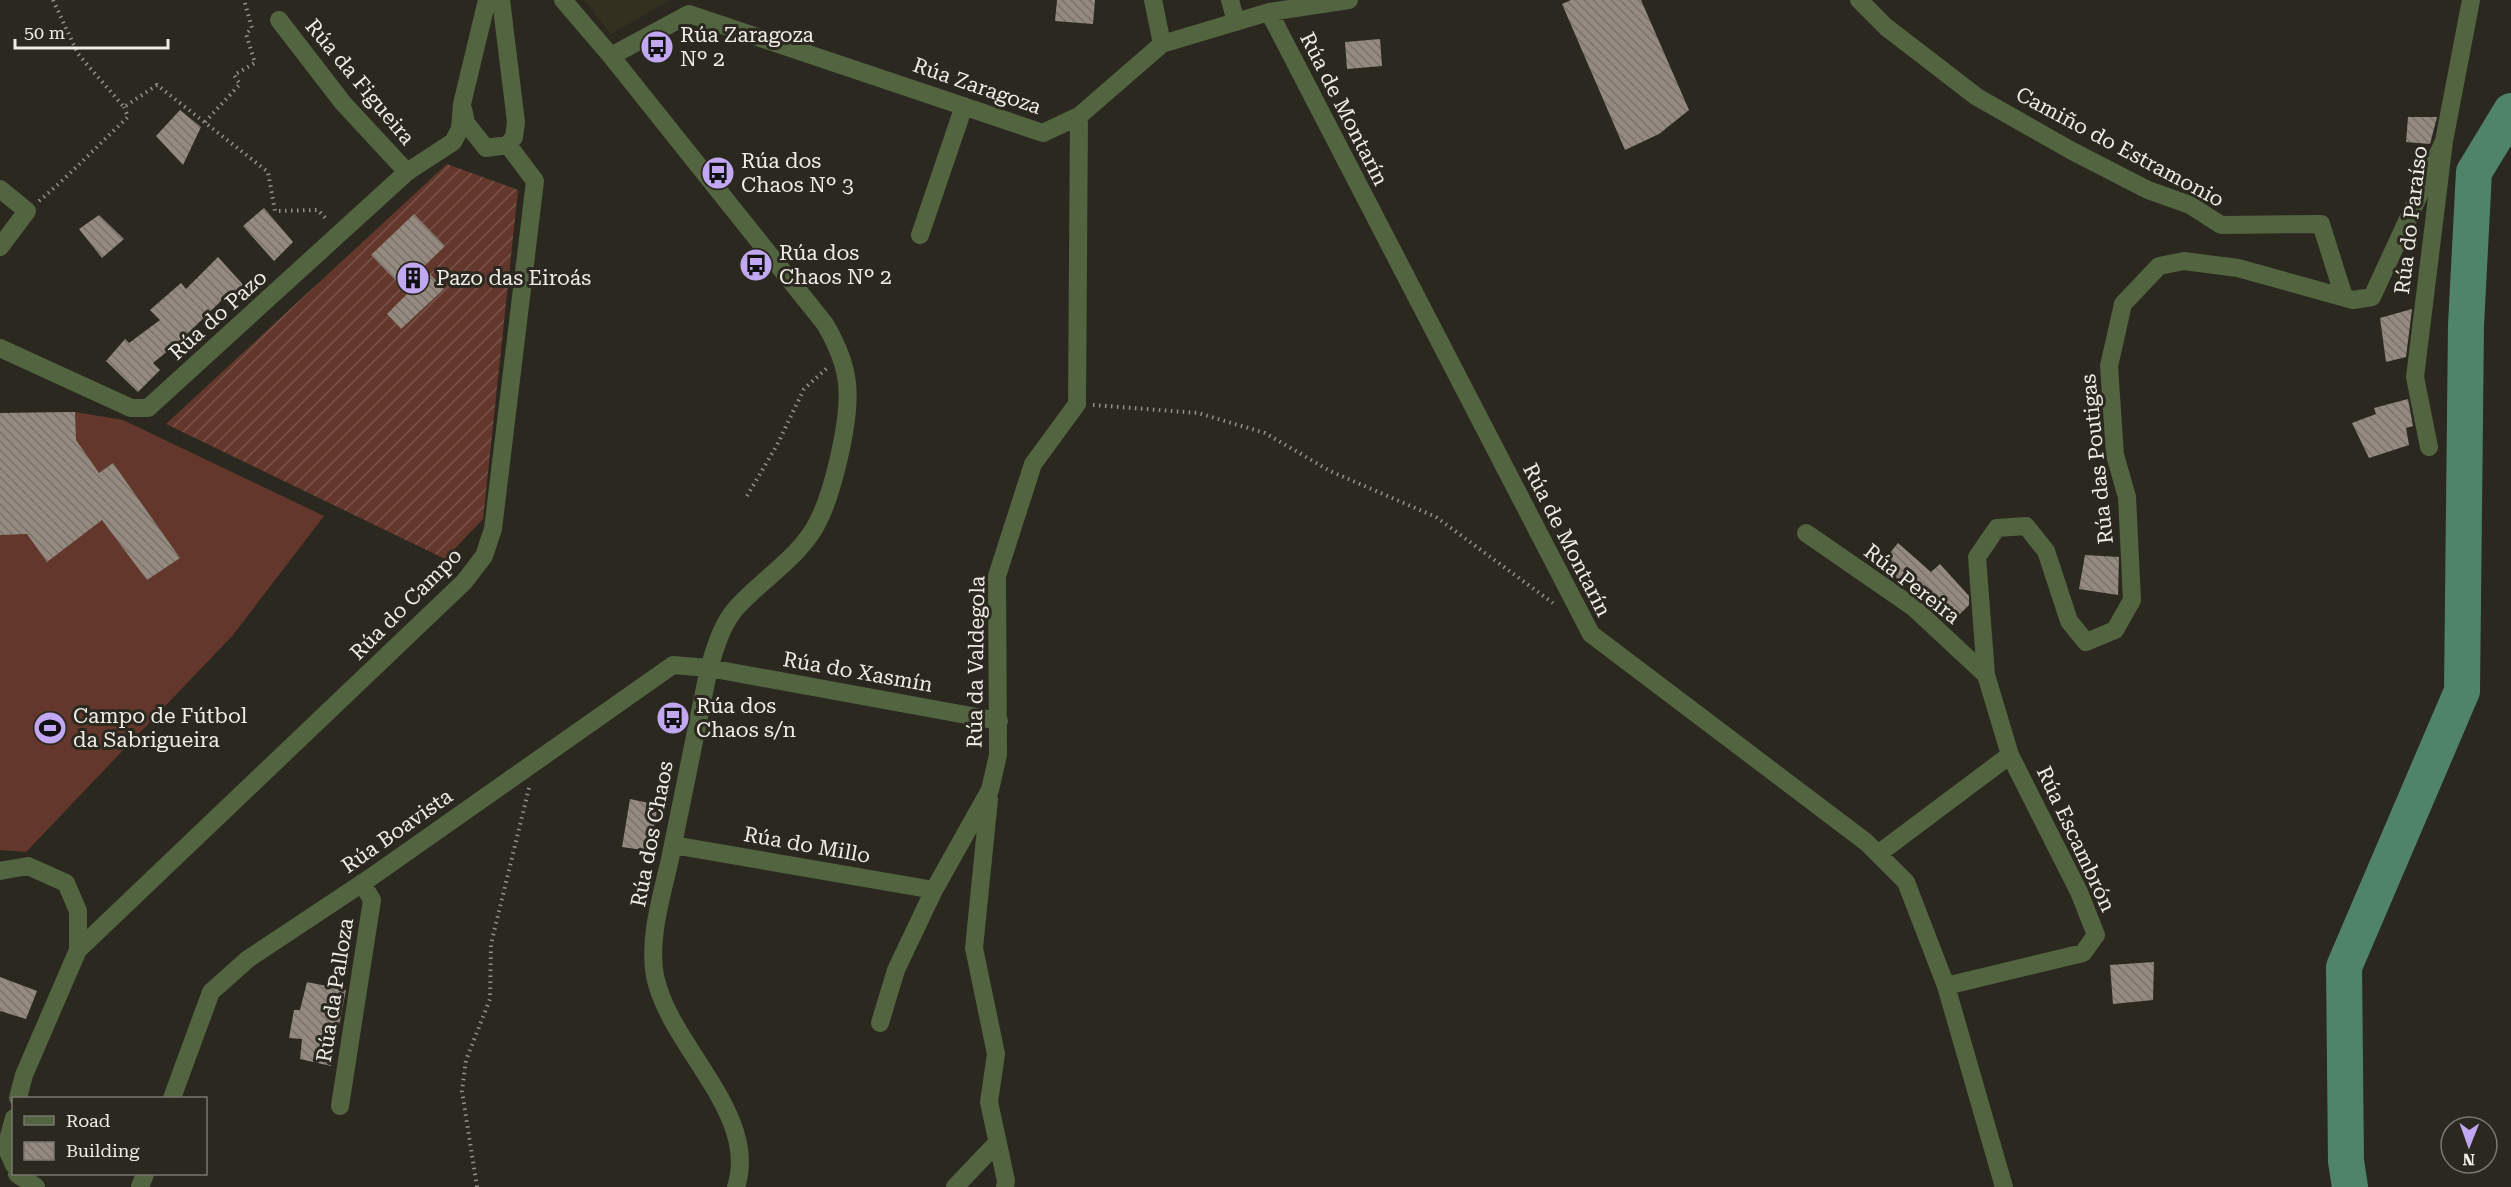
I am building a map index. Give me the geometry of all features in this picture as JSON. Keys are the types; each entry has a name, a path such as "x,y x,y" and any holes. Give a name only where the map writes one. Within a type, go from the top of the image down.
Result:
{"street":[{"name":"Rúa do Pazo","path":"0,348 131,408 148,408 407,172 453,142 460,129 462,104 487,0"},
{"path":"440,150 508,145 514,137 516,122 501,0"},
{"name":"Rúa dos Chaos","path":"563,0 611,56 825,324 840,357 847,383 846,411 836,467 824,509 812,533 788,560 736,608 720,634 709,668 658,915 654,973 669,1015 725,1109 735,1133 740,1163 736,1187"},
{"path":"1153,0 1162,44"},
{"path":"1230,0 1236,22"},
{"name":"Camiño do Estramonio","path":"1859,0 1886,27 1977,97 2072,151 2148,190 2190,205 2221,225 2321,224 2344,297"},
{"name":"Rúa do Paraíso","path":"2429,447 2415,377 2444,141 2470,0"},
{"name":"Rúa Zaragoza","path":"611,56 691,7 1043,133 1080,116 1162,44 1292,4 1339,1"},
{"name":"Rúa de Montarín","path":"1269,12 1591,634 1866,842 1906,882 1946,986 2004,1187"},
{"name":"Rúa da Figueira","path":"279,20 343,103 407,172"},
{"path":"462,104 466,123 486,148"},
{"path":"920,235 964,106"},
{"path":"1077,404 1080,116"},
{"name":"Rúa das Poutigas","path":"1986,675 1977,557 1997,528 2026,526 2046,551 2069,621 2086,642 2115,630 2132,600 2127,497 2115,455 2109,366 2124,304 2159,266 2184,261 2238,268 2353,300 2372,297 2444,141"},
{"name":"Rúa do Campo","path":"78,950 464,582 484,556 494,529 535,182 508,145"},
{"path":"0,189 27,211 0,247"},
{"name":"Rúa da Valdegola","path":"880,1023 896,970 934,890 990,790 998,755 997,576 1033,464 1077,404"},
{"name":"Rúa Pereira","path":"1806,533 1912,608 1986,675"},
{"name":"Rúa Boavista","path":"172,1097 212,992 248,959 362,884 673,665 709,668"},
{"name":"Rúa do Xasmín","path":"709,668 999,721"},
{"name":"Rúa Escambrón","path":"1946,986 2083,953 2096,936 2079,892 2010,755 1986,675"},
{"path":"1878,854 2010,755"},
{"path":"990,790 974,948 996,1054 989,1102 996,1144 1006,1181 1005,1187"},
{"name":"Rúa do Millo","path":"673,845 934,890"},
{"path":"0,871 28,866 66,883 78,911 78,950 24,1075 18,1097"},
{"name":"Rúa da Palloza","path":"340,1106 372,900 362,884"},
{"path":"12,1125 6,1147 12,1160"},
{"path":"955,1187 996,1144"},
{"path":"20,1175 36,1187"}],"path":[{"path":"27,211 69,175 87,154 128,117 124,107 78,54 53,0"},
{"path":"205,122 240,84 234,75 255,63 246,34 252,28 244,0"},
{"path":"124,107 158,85 268,172 275,211 318,210 339,235"},
{"path":"747,496 777,445 804,389 840,357"},
{"path":"1077,404 1124,405 1198,413 1265,433 1330,471 1436,517 1561,609"},
{"path":"477,1187 462,1091 465,1060 490,999 491,944 531,779 529,766"}],"shaded area":[{"path":"584,0 670,0 611,34"},
{"path":"447,164 518,190 483,519 445,559 166,424"},
{"path":"75,412 123,420 324,516 233,635 26,852 0,850 0,413"}],"building":[{"path":"1057,0 1095,0 1093,24 1055,21"},
{"path":"1571,0 1641,0 1689,110 1659,134 1625,150 1562,4"},
{"path":"1380,39 1382,66 1347,69 1345,42"},
{"path":"180,110 201,127 183,165 156,136"},
{"path":"2408,117 2437,117 2430,144 2406,142"},
{"path":"264,208 293,242 274,261 243,226"},
{"name":"Pazo das Eiroás","path":"414,214 445,246 423,267 444,289 401,329 387,314 408,293 371,255"},
{"path":"99,215 124,239 102,258 79,229"},
{"path":"218,257 247,289 229,306 223,299 180,341 153,363 160,370 138,392 106,361 125,339 129,343 160,320 150,310 181,283 186,289"},
{"path":"2412,309 2406,357 2386,362 2380,318"},
{"path":"2408,399 2413,426 2406,428 2409,445 2369,458 2352,423 2376,414 2374,408"},
{"path":"75,412 76,440 99,473 113,463 180,558 147,580 102,520 47,562 27,534 0,535 0,413"},
{"path":"1898,543 1931,572 1940,564 1969,596 1969,605 1949,625 1903,579 1900,581 1880,565"},
{"path":"2085,555 2119,557 2118,595 2079,589"},
{"path":"630,799 658,805 650,851 622,847"},
{"path":"2154,962 2153,1000 2113,1004 2110,965"},
{"path":"0,977 37,991 26,1019 0,1011"},
{"path":"307,982 346,990 331,1066 300,1059 302,1039 289,1038 294,1010 300,1010"}],"waterway":[{"path":"2350,1187 2346,1161 2344,967 2462,691 2466,325 2474,172 2511,111"}],"place":[{"name":"Rúa Zaragoza Nº 2","path":"657,47"},
{"name":"Rúa dos Chaos Nº 3","path":"718,173"},
{"name":"Rúa dos Chaos Nº 2","path":"756,265"},
{"name":"Pazo das Eiroás","path":"413,278"},
{"name":"Rúa dos Chaos s/n","path":"673,718"},
{"name":"Campo de Fútbol da Sabrigueira","path":"50,728"}]}
